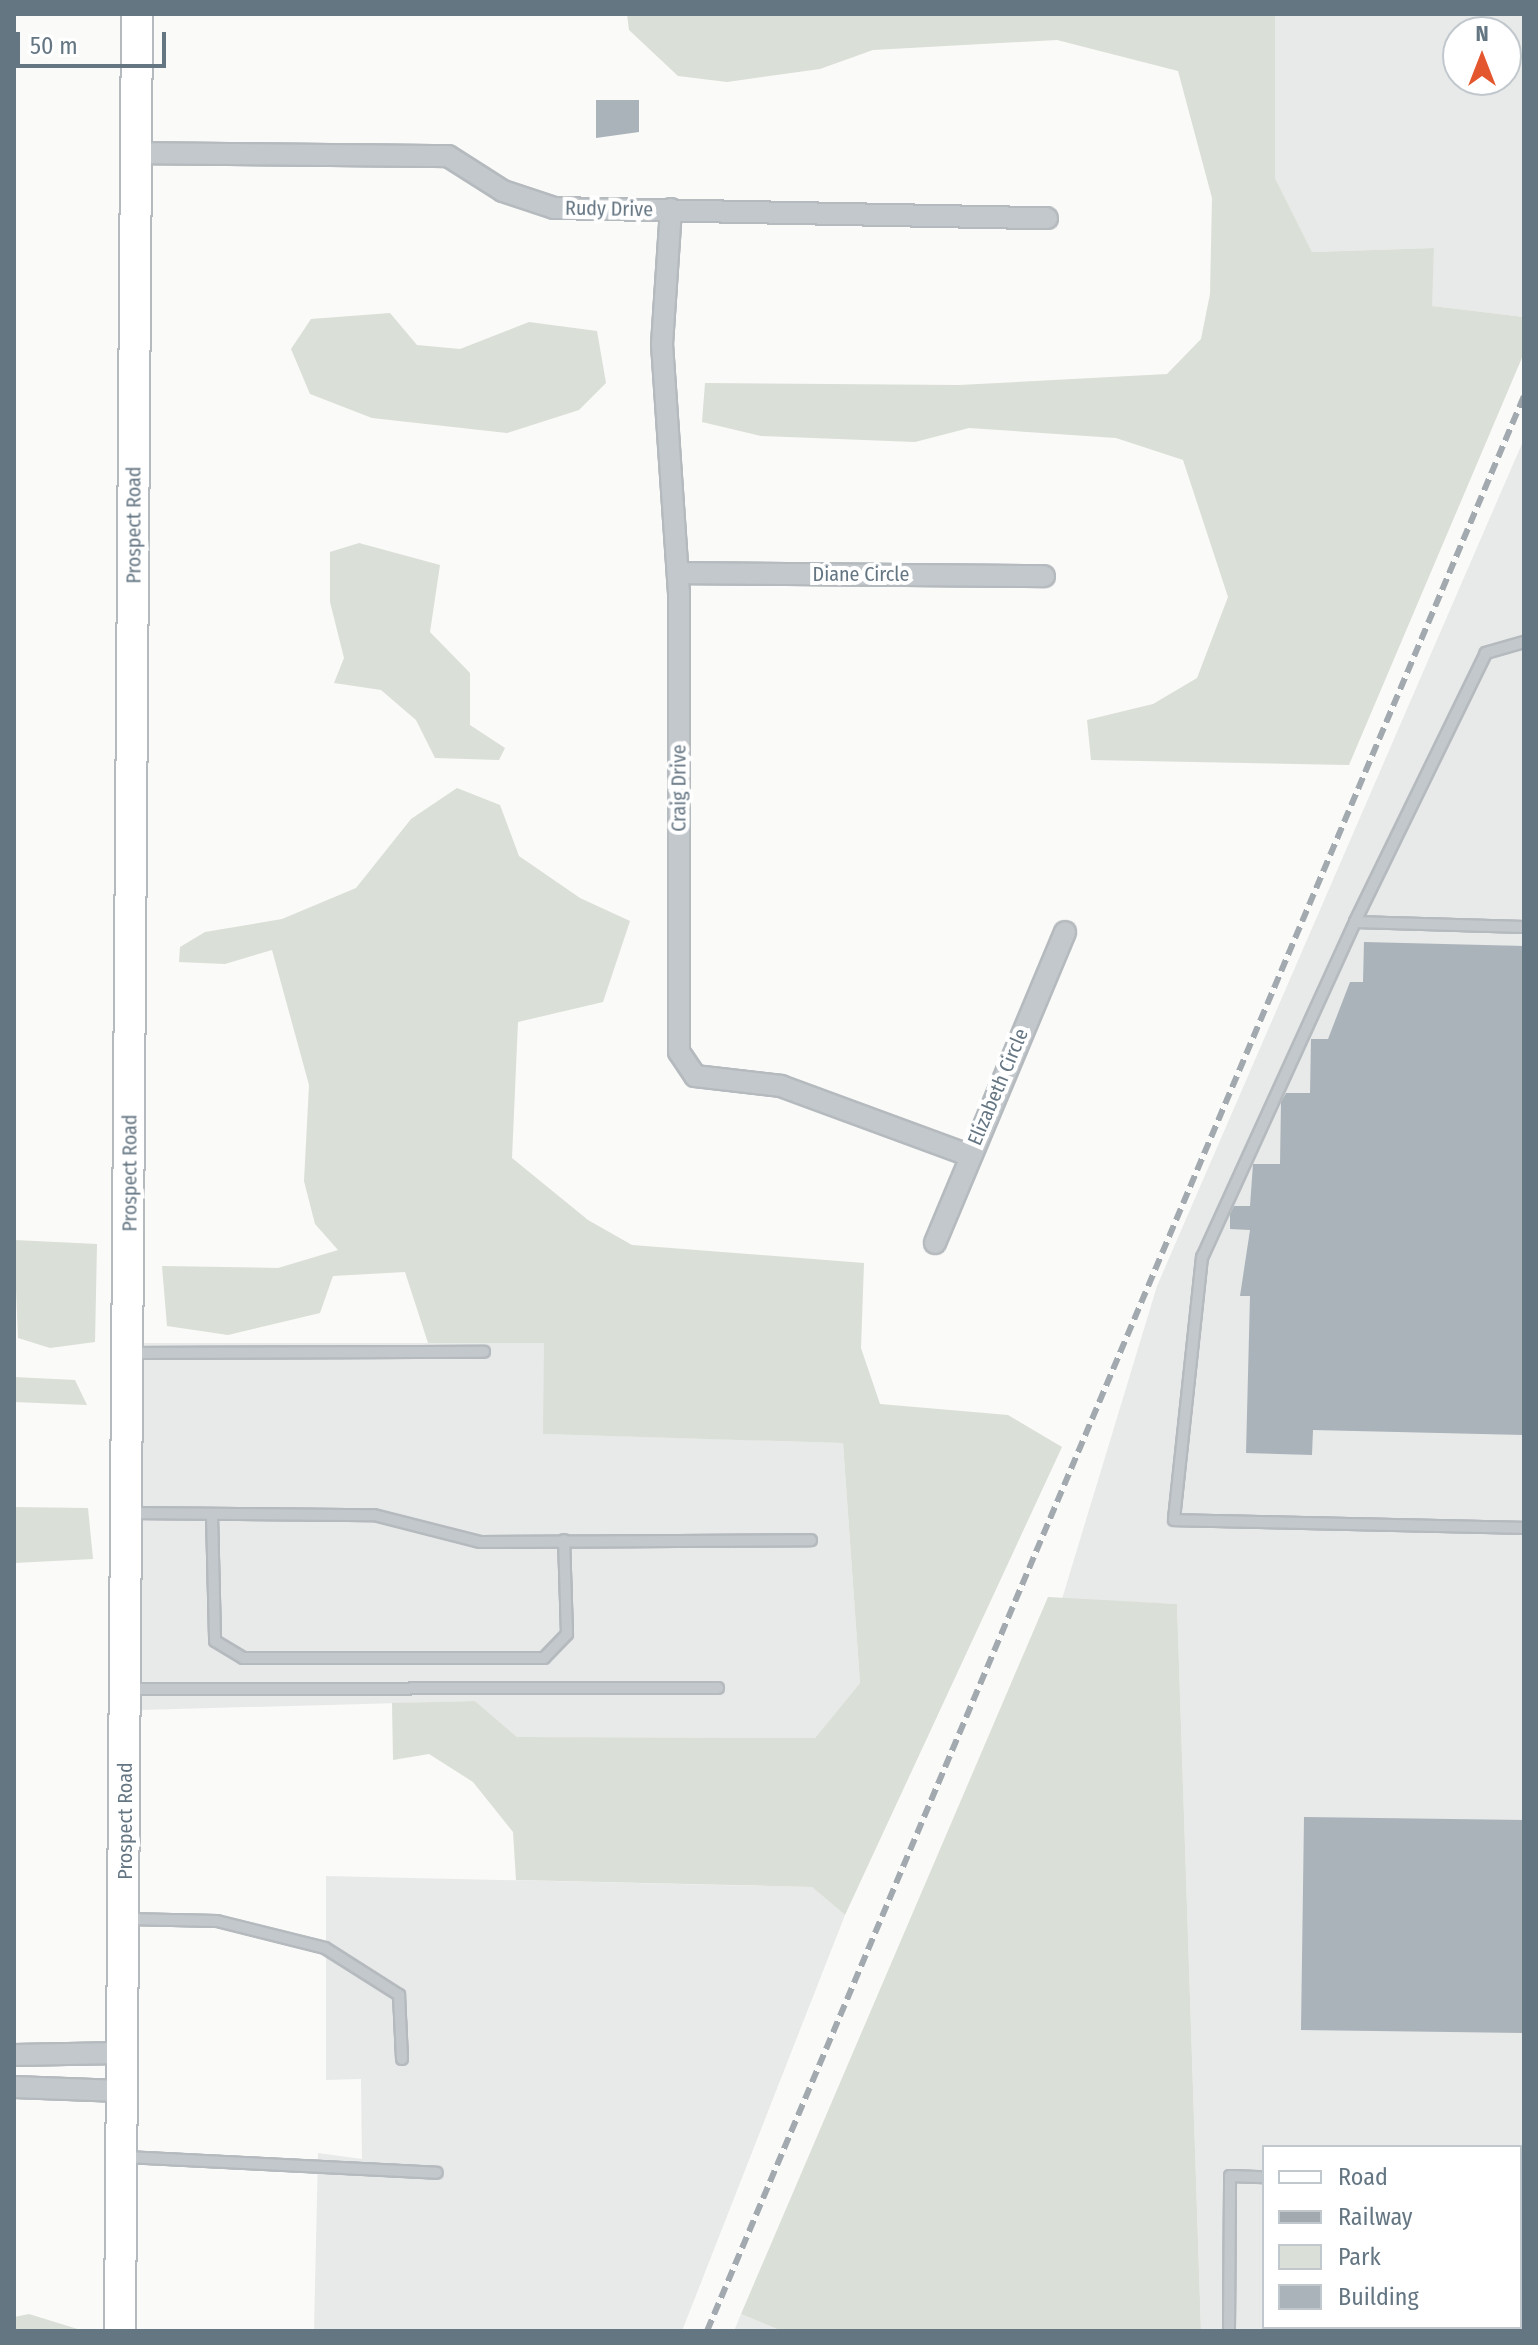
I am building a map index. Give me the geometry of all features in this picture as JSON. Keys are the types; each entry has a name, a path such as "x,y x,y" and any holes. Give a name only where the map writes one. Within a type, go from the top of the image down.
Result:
{"main road":[{"name":"Prospect Road","path":"120,2331 137,14"}],"street":[{"name":"Rudy Drive","path":"136,153 448,156 503,191 554,208 1047,218"},
{"name":"Craig Drive","path":"671,209 662,344 678,573 679,1052 695,1076 781,1086 969,1155"},
{"name":"Diane Circle","path":"678,573 1044,576"},
{"name":"Elizabeth Circle","path":"935,1243 969,1155 1065,932"},
{"path":"14,2055 121,2053"},
{"path":"14,2087 120,2091"}],"lane":[{"path":"1524,642 1486,653 1355,922 1202,1257 1174,1520 1524,1528"},
{"path":"1355,922 1524,927"},
{"path":"128,1353 484,1352"},
{"path":"127,1513 374,1515 480,1542 811,1540"},
{"path":"212,1515 215,1641 243,1658 544,1658 567,1634 564,1540"},
{"path":"126,1689 718,1688"},
{"path":"125,1919 217,1921 325,1948 399,1995 402,2059"},
{"path":"120,2157 437,2173"},
{"path":"1229,2331 1230,2176 1262,2177"}],"shaded area":[{"path":"1275,14 1524,14 1524,317 1431,306 1434,248 1312,252 1275,178"},
{"path":"1524,439 1524,2331 1201,2331 1177,1604 1062,1599 1157,1286"},
{"path":"142,1343 544,1343 544,1434 843,1443 860,1683 815,1738 517,1737 475,1701 139,1710"},
{"path":"326,1876 812,1887 845,1915 682,2331 314,2331 318,2153 362,2159 361,2079 326,2080"},
{"path":"741,2314 782,2331 734,2331"}],"green space":[{"path":"627,14 1275,14 1275,178 1312,252 1434,248 1432,306 1524,317 1524,353 1349,765 1091,760 1087,720 1153,704 1197,678 1228,597 1183,460 1116,438 969,428 915,442 761,436 702,422 705,383 959,385 1167,374 1201,339 1210,294 1212,198 1178,71 1057,40 873,50 820,69 727,82 678,76 629,30"},
{"path":"390,313 417,345 460,349 529,322 597,331 606,383 579,410 507,433 372,418 310,394 291,349 311,319"},
{"path":"359,543 440,565 430,632 470,673 470,725 505,748 499,760 435,758 416,720 381,690 334,683 344,658 330,602 330,552"},
{"path":"457,788 500,805 519,856 580,898 630,921 603,1002 518,1022 512,1158 588,1220 632,1245 864,1263 861,1348 880,1404 1008,1415 1062,1447 845,1915 812,1887 516,1880 513,1832 473,1782 429,1754 393,1760 392,1703 475,1701 517,1737 815,1738 860,1683 843,1443 543,1434 544,1343 428,1343 405,1272 333,1276 320,1313 228,1335 167,1326 162,1266 278,1268 338,1250 315,1224 304,1181 309,1085 272,950 225,964 179,962 180,947 205,932 282,919 356,888 411,819"},
{"path":"14,1240 97,1244 95,1342 50,1348 18,1338"},
{"path":"14,1377 75,1380 87,1405 14,1402"},
{"path":"14,1507 88,1508 93,1559 14,1563"},
{"path":"1048,1597 1177,1604 1201,2331 782,2331 741,2314"},
{"path":"29,2314 84,2331 14,2331 14,2317"}],"building":[{"path":"596,100 639,100 639,132 596,138"},
{"path":"1364,942 1524,946 1524,1435 1313,1430 1312,1455 1246,1453 1250,1296 1240,1296 1250,1230 1230,1229 1230,1214 1234,1206 1250,1206 1253,1164 1280,1164 1281,1102 1286,1093 1310,1093 1311,1039 1328,1039 1350,982 1363,982"},
{"path":"1304,1817 1524,1820 1524,2033 1301,2030"}],"railway":[{"path":"707,2331 1524,396"}]}
